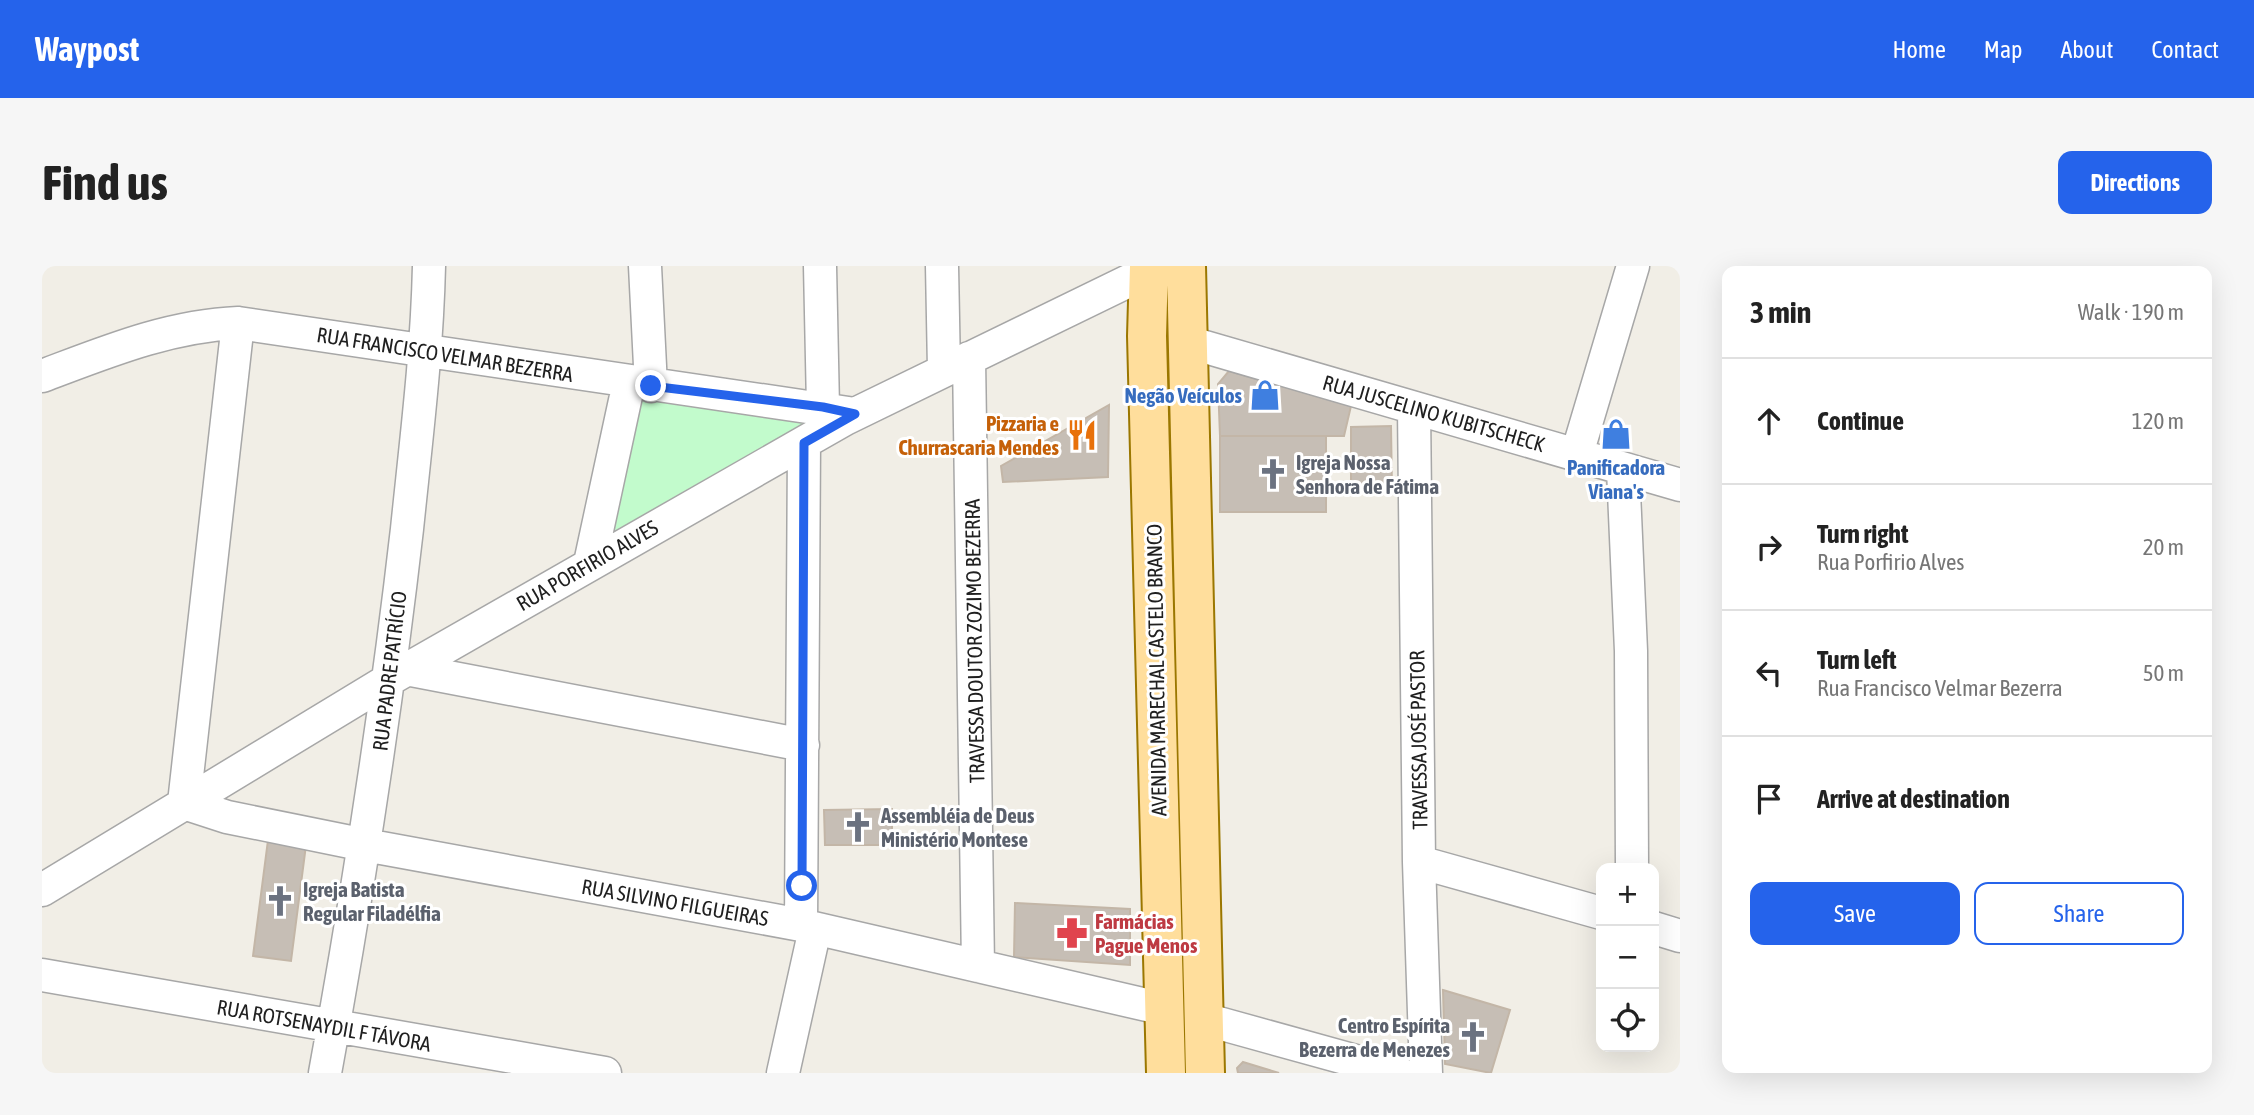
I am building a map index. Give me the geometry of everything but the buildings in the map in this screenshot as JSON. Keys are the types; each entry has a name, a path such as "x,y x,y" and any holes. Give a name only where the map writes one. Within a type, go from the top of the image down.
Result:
{"main road":[{"name":"AVENIDA MARECHAL CASTELO BRANCO","path":"1173,268 1188,342 1206,1073"},
{"name":"AVENIDA MARECHAL CASTELO BRANCO","path":"1166,1073 1147,336 1173,268"}],"street":[{"name":"RUA PADRE PATRÍCIO","path":"324,1073 398,674 426,351 429,266"},
{"path":"590,563 640,384 645,266"},
{"path":"820,266 823,407"},
{"name":"TRAVESSA DOUTOR ZOZIMO BEZERRA","path":"942,266 957,364 978,966"},
{"path":"1577,454 1633,266"},
{"name":"RUA PORFIRIO ALVES","path":"42,890 398,674 855,414 957,364 1173,268"},
{"name":"RUA FRANCISCO VELMAR BEZERRA","path":"42,376 160,334 191,326 238,323 640,384 823,407 855,414"},
{"path":"184,803 238,323"},
{"name":"RUA JUSCELINO KUBITSCHECK","path":"1188,342 1680,485"},
{"name":"TRAVESSA JOSÉ PASTOR","path":"1414,408 1419,862 1426,1073"},
{"path":"783,1073 808,927 803,745 804,443"},
{"path":"1623,469 1632,651 1632,863"},
{"path":"398,674 803,745"},
{"name":"RUA SILVINO FILGUEIRAS","path":"184,803 227,817 365,845 808,927 1164,1009"},
{"path":"1419,862 1596,912"},
{"path":"1659,930 1680,936"},
{"name":"RUA ROTSENAYDIL F TÁVORA","path":"42,975 606,1073"},
{"path":"1204,1019 1399,1073"}],"green space":[{"path":"638,395 823,417 620,535 608,535"}],"place":[{"name":"Negão Veículos","path":"1265,395"},
{"name":"Panificadora Viana's","path":"1616,434"},
{"name":"Pizzaria e Churrascaria Mendes","path":"1082,435"},
{"name":"Igreja Nossa Senhora de Fátima","path":"1273,474"},
{"name":"Assembléia de Deus Ministério Montese","path":"858,827"},
{"name":"Igreja Batista Regular Filadélfia","path":"280,901"},
{"name":"Farmácias Pague Menos","path":"1072,933"},
{"name":"Centro Espírita Bezerra de Menezes","path":"1473,1037"}],"route":[{"path":"651,386 823,407 855,414 804,443 802,886"}]}
